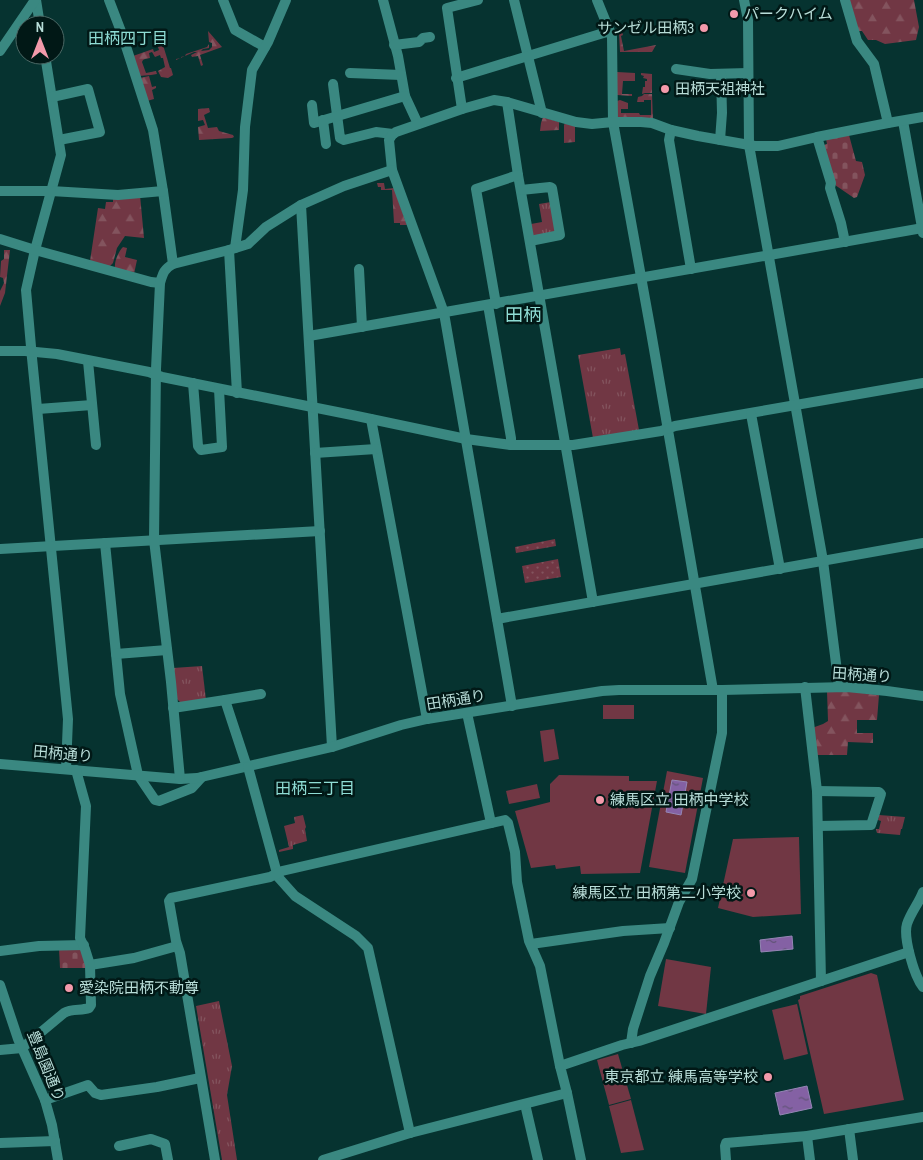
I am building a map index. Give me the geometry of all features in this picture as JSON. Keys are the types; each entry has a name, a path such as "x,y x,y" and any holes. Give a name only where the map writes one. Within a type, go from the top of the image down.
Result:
{"street":[{"path":"36,0 38,15"},
{"path":"0,51 36,0"},
{"path":"108,0 122,34 153,130 174,264"},
{"path":"224,0 235,30 265,47"},
{"path":"237,393 232,249 243,190 245,127 250,78 252,67 268,42 286,0"},
{"path":"383,0 405,96 418,124"},
{"path":"462,109 447,8 478,0"},
{"path":"514,0 542,112"},
{"path":"597,0 612,37 613,122 695,584 718,690 722,733 692,879 679,902 641,1000 631,1043"},
{"path":"744,0 748,20 749,144 823,561 839,686"},
{"path":"845,0 857,41 874,64 888,123"},
{"path":"456,78 610,31"},
{"path":"394,44 419,42 424,38 430,37"},
{"path":"0,1050 22,1048 68,1010 85,1010 91,1005 90,965 80,938 86,806 71,769 68,719 26,290 61,155 47,65"},
{"path":"676,69 710,74 748,73"},
{"path":"350,74 401,75"},
{"path":"720,140 722,113 721,74"},
{"path":"333,84 340,138 344,140 376,132 393,134 462,109 494,100 585,124 613,122 652,123 671,130 720,140 778,146 923,117"},
{"path":"52,97 88,89 100,132 59,140"},
{"path":"312,105 314,123 405,96"},
{"path":"507,102 518,175 593,602"},
{"path":"323,120 326,144"},
{"path":"309,336 923,230 903,121"},
{"path":"671,130 669,140 691,269"},
{"path":"393,134 389,140 392,170 444,313 512,706"},
{"path":"817,137 831,183 830,188 845,242"},
{"path":"180,779 154,540 156,375 160,283 163,273 167,267 174,264 248,244 266,227 301,205 344,186 392,170"},
{"path":"511,445 476,189 518,175"},
{"path":"521,190 552,188 560,235 530,242"},
{"path":"0,191 51,191 118,195 164,191"},
{"path":"301,205 332,748"},
{"path":"0,239 160,283"},
{"path":"359,269 362,327"},
{"path":"0,351 57,354 149,372 237,393 466,439 511,445 573,445 621,438 923,383"},
{"path":"88,361 96,445"},
{"path":"193,383 198,446 201,450 222,448 219,389"},
{"path":"38,409 92,405"},
{"path":"752,414 780,569"},
{"path":"370,419 427,719"},
{"path":"315,453 376,449"},
{"path":"0,549 320,531"},
{"path":"104,543 120,694 138,775 155,800 159,801 192,788 202,777"},
{"path":"497,619 923,543"},
{"path":"116,654 166,650"},
{"name":"田柄通り","path":"0,764 180,779 202,777 332,748 401,725 427,719 610,690 718,690 839,686 923,696"},
{"path":"805,687 817,791 821,981"},
{"path":"173,708 261,694"},
{"path":"225,700 280,880 295,896 356,936 368,948 410,1133"},
{"path":"467,713 491,823"},
{"path":"817,791 879,792 881,794 871,825 818,826"},
{"path":"215,1160 180,953 169,902 172,898 270,877 282,871 504,820 508,822 515,852 517,882 529,941 540,966 581,1160"},
{"path":"923,892 918,911 908,921 906,928 909,952 919,982 923,987"},
{"path":"531,944 670,928"},
{"path":"0,950 39,946 84,945"},
{"path":"90,965 134,958 177,946"},
{"path":"560,1066 909,952"},
{"name":"豊島園通り","path":"0,984 22,1048 45,1100 58,1160"},
{"path":"45,1100 88,1085 95,1093 101,1095 158,1088 200,1078"},
{"path":"323,1160 410,1133 567,1093"},
{"path":"525,1104 538,1160"},
{"path":"726,1160 726,1143 806,1136 923,1118"},
{"path":"849,1129 853,1160"},
{"path":"806,1136 810,1160"},
{"path":"118,1146 151,1139 165,1144 168,1160"},
{"path":"0,1143 55,1141"}],"green space":[{"path":"849,0 914,0 919,27 916,40 885,44 876,40 868,40 862,31 858,31"},
{"path":"208,31 222,47 200,55 203,65 201,66 198,56 192,57 191,55 197,52 181,58 186,54 207,47 209,44 209,48 201,51 209,50 212,47 212,43 209,42"},
{"path":"622,32 624,51 656,45 652,52 620,52 619,33"},
{"path":"163,45 173,75 168,78 161,77 158,71 165,67 163,58 160,55 155,57 152,52 149,53 150,58 142,62 146,73 156,71 157,74 139,76 133,56 153,49 154,52"},
{"path":"617,72 635,73 635,81 623,81 622,94 632,94 632,96 617,95"},
{"path":"641,73 652,74 652,93 642,94 647,79 643,78 644,76"},
{"path":"149,76 152,87 156,86 156,88 152,90 154,99 147,101 140,78"},
{"path":"644,94 652,94 653,120 616,118 617,101 620,100 628,103 628,109 621,109 621,113 651,115 651,100 637,102 638,97"},
{"path":"209,108 210,112 204,115 208,128 217,127 219,131 234,137 199,140 198,127 205,125 203,120 198,121 198,109"},
{"path":"543,117 559,122 559,130 540,131"},
{"path":"565,123 575,126 575,142 564,143"},
{"path":"849,135 856,161 862,162 865,175 857,197 854,198 835,185 824,145 827,144 826,139"},
{"path":"377,183 384,183 385,189 394,188 407,225 394,223 392,190 381,190"},
{"path":"140,195 144,238 125,236 117,248 113,263 109,267 90,261 98,208 105,209 106,202 113,202 113,197"},
{"path":"551,202 556,231 536,237 533,235 531,224 542,222 539,204"},
{"path":"123,247 127,248 125,257 137,260 134,274 115,269 117,257"},
{"path":"4,250 10,250 5,293 0,306 0,291 4,283 3,278 0,277"},
{"path":"620,348 621,355 625,354 639,430 593,438 578,355"},
{"path":"555,539 556,546 516,553 515,547"},
{"path":"558,559 561,577 525,583 522,566"},
{"path":"202,666 206,700 181,703 177,699 173,668"},
{"path":"827,691 879,695 877,720 857,720 857,733 873,733 873,743 848,742 847,755 814,755 812,728 828,721"},
{"path":"603,705 634,705 634,719 603,719"},
{"path":"554,729 559,759 544,762 540,731"},
{"path":"667,771 703,778 685,873 649,867"},
{"path":"559,775 629,776 629,781 657,781 640,873 581,874 580,866 556,869 555,865 531,868 515,811 550,802 550,784"},
{"path":"537,784 540,798 509,804 506,791"},
{"path":"303,815 307,841 293,845 293,849 279,852 279,850 289,847 284,826 295,823 294,817"},
{"path":"879,815 905,817 900,835 877,833 876,829 879,829 881,821 878,820"},
{"path":"799,837 801,914 753,917 718,908 733,839"},
{"path":"59,949 82,949 86,968 60,968"},
{"path":"666,959 711,967 706,1014 658,1006"},
{"path":"871,973 877,975 904,1100 824,1114 798,1000 800,996"},
{"path":"219,1001 232,1066 227,1095 237,1160 222,1160 196,1006"},
{"path":"797,1004 808,1054 784,1060 772,1010"},
{"path":"618,1054 631,1099 609,1105 597,1060"},
{"path":"631,1100 644,1150 621,1153 609,1106"}],"water":[{"path":"672,780 687,782 681,815 666,812"},
{"path":"792,936 793,949 761,952 760,940"},
{"path":"807,1086 812,1108 780,1115 775,1093"}],"place":[{"name":"パークハイム","path":"734,14"},
{"name":"サンゼル田柄3","path":"704,28"},
{"name":"田柄天祖神社","path":"665,89"},
{"name":"練馬区立 田柄中学校","path":"600,800"},
{"name":"練馬区立 田柄第二小学校","path":"751,893"},
{"name":"愛染院田柄不動尊","path":"69,988"},
{"name":"東京都立 練馬高等学校","path":"768,1077"}],"district":[{"name":"田柄四丁目","path":"128,38"},
{"name":"田柄","path":"523,315"},
{"name":"田柄三丁目","path":"315,788"}]}
